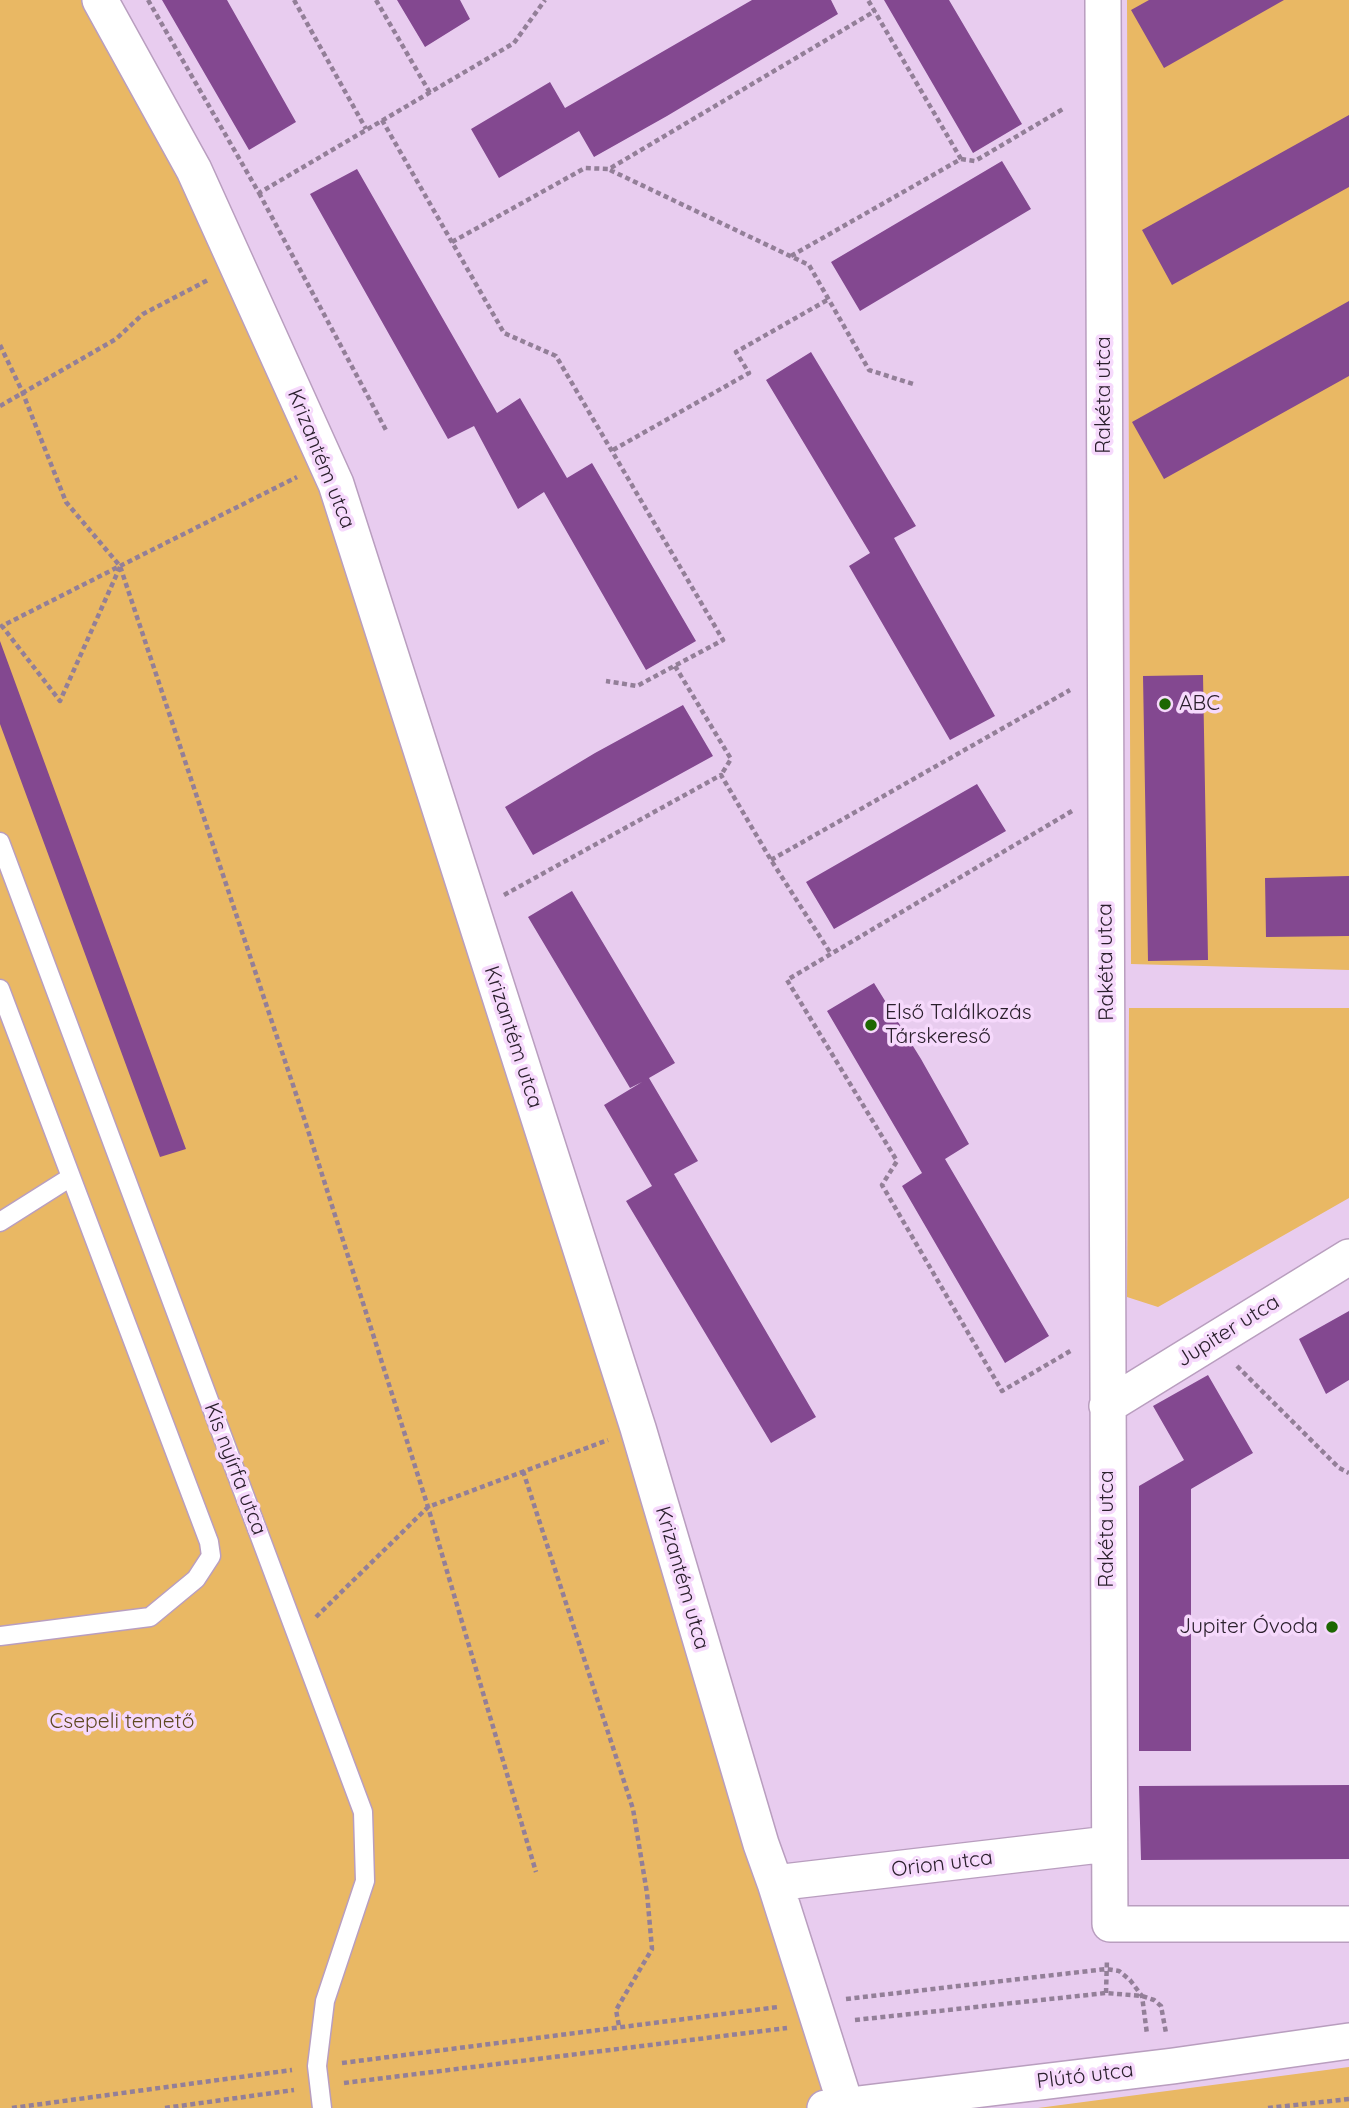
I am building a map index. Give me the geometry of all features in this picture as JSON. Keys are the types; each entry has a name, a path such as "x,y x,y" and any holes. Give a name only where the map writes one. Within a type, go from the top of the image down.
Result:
{"street":[{"name":"Krizantém utca","path":"100,0 194,170 336,484 638,1428 761,1844 817,2013 834,2107"},
{"name":"Rakéta utca","path":"1103,0 1110,1924 1349,1924"},
{"name":"Jupiter utca","path":"1107,1406 1349,1257"},
{"name":"Orion utca","path":"775,1883 1108,1844"},
{"name":"Plútó utca","path":"834,2107 1173,2066 1349,2041"}],"lane":[{"name":"Kis nyírfa utca","path":"0,842 363,1812 365,1881 326,2001 317,2066 322,2108"},
{"path":"0,989 209,1542 211,1556 196,1579 150,1617 0,1636"},
{"path":"0,1222 71,1177"}],"path":[{"path":"148,0 259,192 387,432"},
{"path":"294,0 366,129"},
{"path":"376,0 430,93"},
{"path":"259,192 514,43 545,0"},
{"path":"868,0 961,159"},
{"path":"609,169 875,11"},
{"path":"791,256 961,159 975,161 1063,109"},
{"path":"382,120 504,334 556,356 723,640 637,686 606,681"},
{"path":"452,242 585,167 609,169 809,265 869,370 913,384"},
{"path":"0,406 116,339 143,314 237,265"},
{"path":"613,450 749,373 736,352 829,299"},
{"path":"0,345 22,391 66,502 120,566 309,1135 428,1507 536,1872"},
{"path":"120,566 60,702 2,626 35,606 326,463"},
{"path":"473,912 720,775 731,758 674,666"},
{"path":"771,860 1105,671"},
{"path":"720,775 831,954"},
{"path":"1106,790 787,980 897,1161 882,1185 1002,1391 1091,1339 1107,1339"},
{"path":"1212,1341 1339,1468 1349,1473"},
{"path":"291,1619 316,1617 428,1507 638,1428"},
{"path":"523,1471 633,1809 647,1893 652,1949 616,2010 619,2026"},
{"path":"165,2108 1107,1969 1119,1971 1142,1996"},
{"path":"12,2108 619,2026 1106,1993 1142,1996 1161,2006 1173,2066"},
{"path":"1268,2108 1349,2099"}],"green space":[{"name":"Csepeli temető","path":"0,0 91,0 233,248 502,964 836,2108 0,2108"},
{"path":"1127,0 1349,0 1349,970 1131,964"},
{"path":"1129,1008 1349,1008 1349,1198 1158,1307 1127,1297"},
{"path":"1349,2067 1349,2108 1038,2108"}],"building":[{"path":"162,0 227,0 296,122 249,150"},
{"path":"397,0 460,0 470,19 425,47"},
{"path":"752,0 831,0 838,14 594,157 579,131 499,178 471,129 550,82 565,108"},
{"path":"884,0 949,0 1022,124 973,153"},
{"path":"1149,0 1284,0 1164,68 1131,10"},
{"path":"1349,115 1349,187 1172,285 1142,230"},
{"path":"1002,161 1031,209 860,311 831,262"},
{"path":"357,169 497,413 520,398 567,478 592,463 696,641 646,670 544,492 518,509 474,426 448,439 310,194"},
{"path":"1349,301 1349,376 1164,479 1132,422"},
{"path":"811,352 916,526 894,538 995,716 950,740 849,566 870,553 766,380"},
{"path":"0,641 186,1149 160,1157 0,724"},
{"path":"1203,675 1208,960 1148,961 1143,676"},
{"path":"683,705 713,756 533,855 505,807 595,753"},
{"path":"977,784 1006,831 834,929 806,882"},
{"path":"1349,876 1349,936 1266,937 1265,878"},
{"path":"572,891 675,1063 649,1078 698,1161 674,1174 816,1417 771,1443 626,1201 652,1186 604,1105 642,1082 630,1088 528,917"},
{"path":"874,983 969,1144 945,1159 1049,1336 1005,1363 902,1186 922,1173 827,1011"},
{"path":"1349,1311 1349,1380 1326,1394 1299,1339"},
{"path":"1208,1375 1253,1453 1191,1489 1191,1751 1139,1751 1139,1486 1184,1460 1153,1406"},
{"path":"1349,1785 1349,1859 1141,1860 1139,1786"}],"place":[{"name":"ABC","path":"1165,704"},
{"name":"Első Találkozás Társkereső","path":"871,1025"},
{"name":"Jupiter Óvoda","path":"1332,1627"}]}
